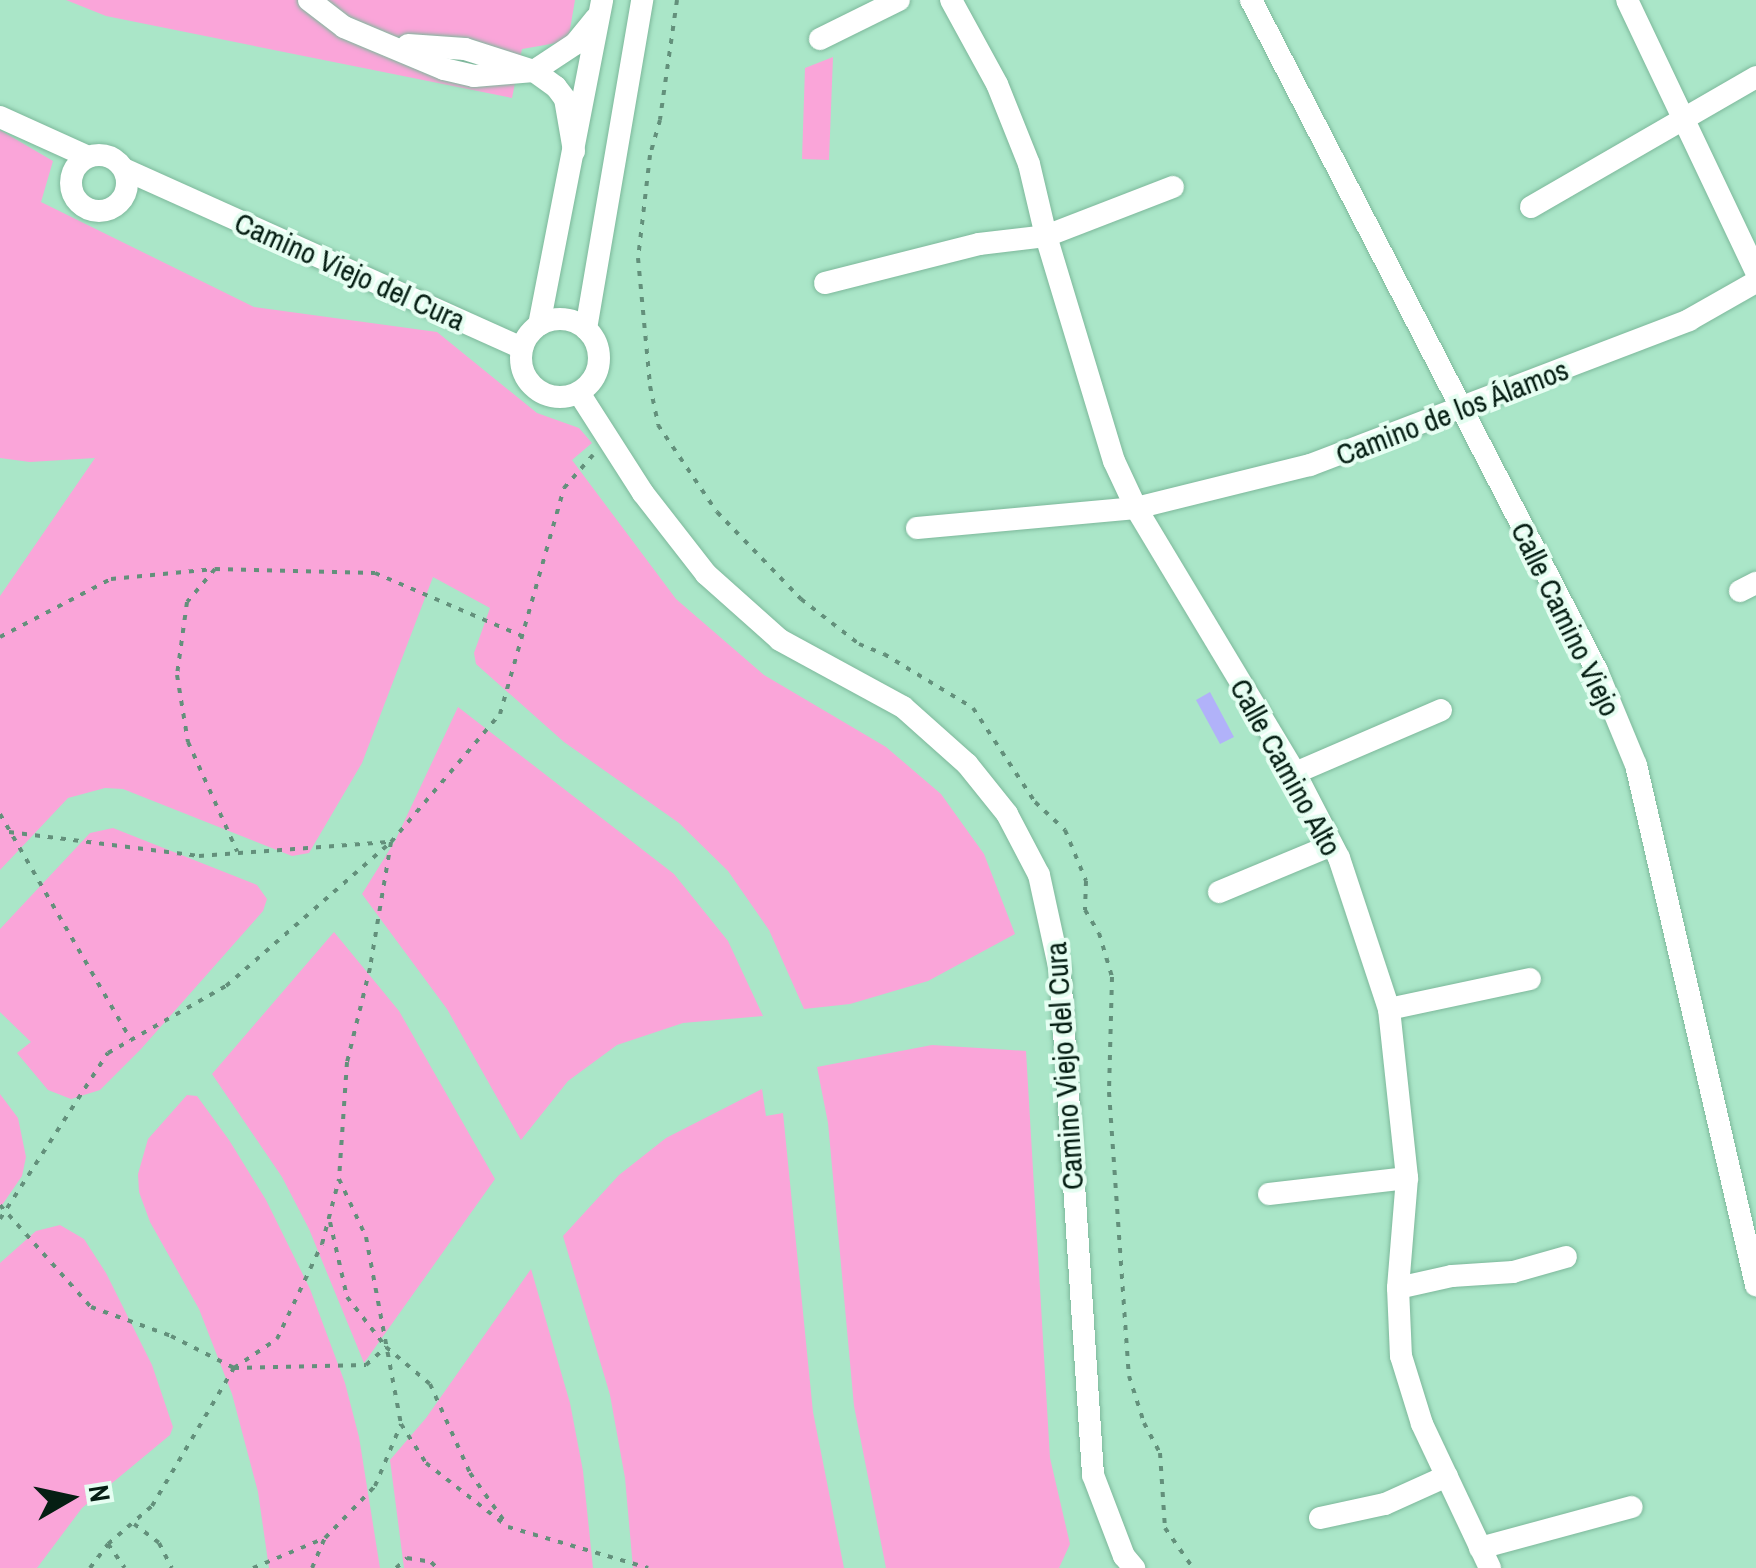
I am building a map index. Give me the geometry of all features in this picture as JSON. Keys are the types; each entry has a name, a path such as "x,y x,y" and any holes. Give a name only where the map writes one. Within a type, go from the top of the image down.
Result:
{"street":[{"path":"309,0 344,27 394,44 465,49 534,71 609,88 616,100 620,132"},
{"path":"586,329 642,0"},
{"path":"820,39 900,0"},
{"name":"Calle Camino Alto","path":"950,0 997,84 1030,164 1046,236 1114,461 1136,508 1295,774 1332,845 1389,1009 1407,1178 1398,1288 1401,1356 1422,1424 1485,1558"},
{"name":"Calle Camino Viejo","path":"1251,0 1597,671 1636,765 1756,1285"},
{"path":"1627,0 1685,115 1756,272"},
{"path":"534,71 575,44 601,7"},
{"path":"540,325 572,320 595,341 598,370 579,393 549,396 536,389 526,378 522,348 540,325 601,7"},
{"path":"534,71 556,86 565,99 574,152"},
{"path":"1531,207 1756,77"},
{"path":"0,117 42,136 79,163 110,156 126,170 127,188 116,206"},
{"path":"79,163 70,189 80,206 99,212 147,194 178,194"},
{"name":"Camino Viejo del Cura","path":"126,170 522,348"},
{"path":"825,283 979,244 1046,236 1173,187"},
{"name":"Camino de los Álamos","path":"918,528 1136,508 1310,466 1689,320 1756,282"},
{"name":"Camino Viejo del Cura","path":"579,393 609,444 706,574 780,640 902,707 967,764 1007,814 1039,875 1060,971 1093,1475 1124,1556 1134,1568"},
{"path":"1295,774 1441,710"},
{"path":"1219,892 1332,845"},
{"path":"1389,1009 1530,979"},
{"path":"1269,1194 1407,1178"},
{"path":"1398,1288 1452,1276 1514,1272 1566,1257"},
{"path":"1320,1518 1385,1504 1447,1476"},
{"path":"1485,1558 1632,1507"}],"path":[{"path":"677,0 660,120 650,155 638,258 658,426 717,512 802,599 859,644 884,654 973,708 1035,802 1065,830 1086,880 1085,910 1099,934 1112,977 1109,1092 1129,1376 1144,1424 1160,1454 1165,1528 1193,1568"},
{"path":"0,1219 108,1053 226,986 391,842 500,714 564,488 575,471 609,444"},
{"path":"0,637 111,579 215,569 375,573 522,636"},
{"path":"215,569 186,602 177,675 188,742 238,854"},
{"path":"0,814 97,974 131,1040"},
{"path":"8,832 199,856 391,842"},
{"path":"90,1568 108,1544 152,1506 234,1368 277,1339 322,1244 338,1179 347,1062 370,968 391,842"},
{"path":"338,1179 366,1236 401,1424 426,1463 508,1527 648,1568"},
{"path":"0,1205 90,1308 171,1336 234,1368 366,1365 386,1348"},
{"path":"329,1217 348,1297 386,1348 430,1384 470,1473 508,1527"},
{"path":"312,1568 325,1538 375,1486 401,1424"},
{"path":"133,1523 159,1543 172,1568"},
{"path":"253,1568 325,1538"},
{"path":"108,1544 125,1568"},
{"path":"396,1568 407,1558 431,1562 437,1568"}],"shaded area":[{"path":"66,0 575,0 568,41 522,49 512,98 106,16"},
{"path":"833,57 829,160 802,159 805,68"},
{"path":"0,130 53,161 41,202 254,307 437,332 537,413 579,428 592,443 572,460 676,599 764,675 886,747 941,794 984,854 1015,934 928,981 850,1004 804,1009 769,930 728,871 679,823 564,742 476,664 474,653 490,608 433,577 362,763 309,853 292,856 123,789 105,788 68,798 0,870 0,596 95,458 30,462 0,458"},
{"path":"458,707 674,874 728,941 763,1016 683,1023 617,1045 568,1081 521,1140 447,1009 362,894 395,841"},
{"path":"113,828 257,885 267,899 263,911 141,1049 100,1090 71,1099 48,1090 17,1053 31,1042 0,1012 0,929 90,833"},
{"path":"334,932 399,1011 495,1179 364,1363 309,1229 282,1177 212,1074"},
{"path":"932,1045 1026,1051 1050,1458 1070,1544 1059,1568 886,1568 854,1406 828,1123 817,1067"},
{"path":"762,1089 766,1116 783,1113 813,1412 844,1568 633,1568 625,1478 610,1395 563,1236 619,1175 666,1138"},
{"path":"0,1094 18,1118 26,1157 22,1176 0,1208"},
{"path":"187,1095 197,1096 229,1140 266,1200 310,1289 345,1383 359,1437 380,1568 269,1568 258,1492 232,1394 199,1309 150,1222 139,1192 138,1174 148,1139"},
{"path":"60,1225 84,1239 106,1273 152,1365 173,1427 170,1435 82,1508 37,1568 0,1568 0,1263 36,1231"},
{"path":"531,1269 570,1403 583,1471 593,1568 404,1568 390,1460 426,1418"}],"water":[{"path":"1210,692 1234,737 1220,744 1196,700"}]}
